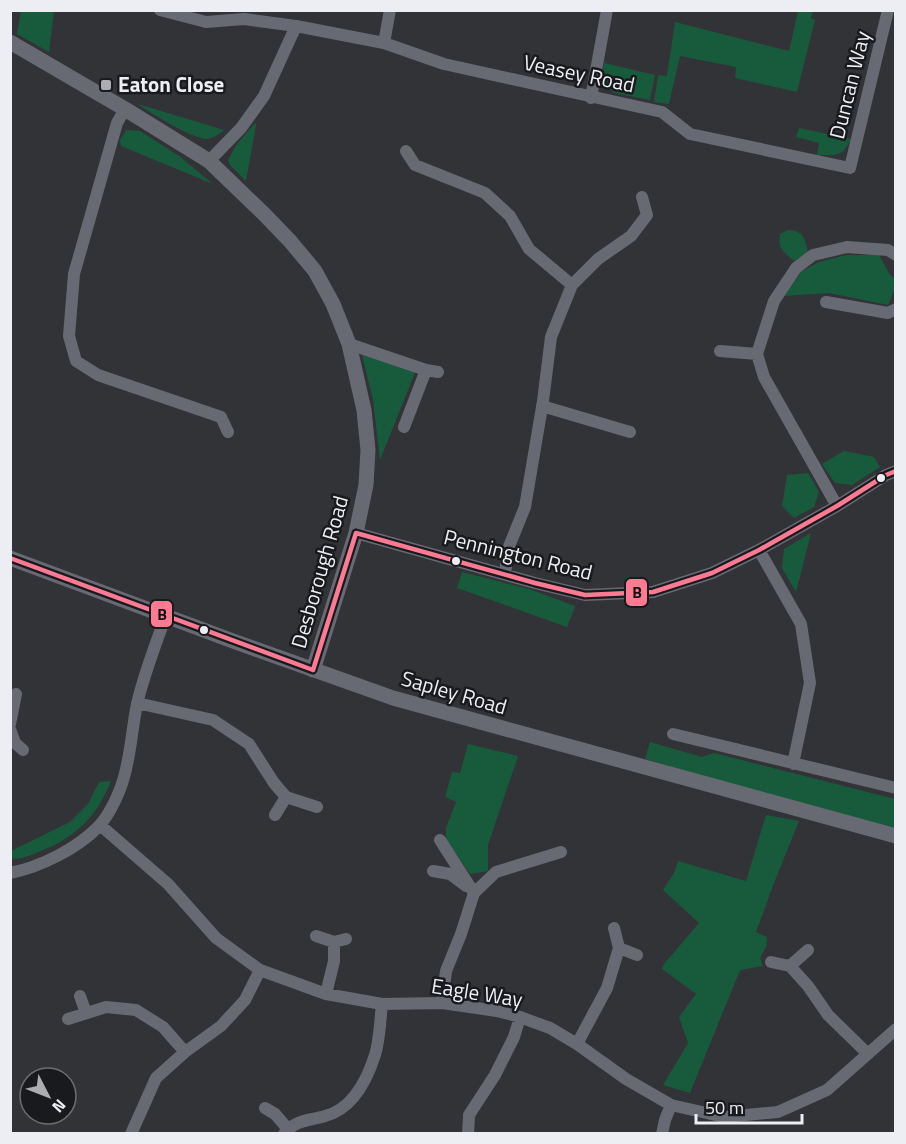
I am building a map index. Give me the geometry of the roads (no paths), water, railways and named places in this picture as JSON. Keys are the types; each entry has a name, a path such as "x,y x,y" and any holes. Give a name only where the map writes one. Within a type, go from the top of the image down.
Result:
{"street":[{"name":"Veasey Road","path":"160,10 206,22 244,19 296,26 384,43 444,64 662,112 690,134 850,168"},
{"path":"384,43 390,10"},
{"path":"591,98 607,10"},
{"name":"Duncan Way","path":"850,168 887,11"},
{"path":"208,161 242,128 264,96 296,26"},
{"name":"Desborough Road","path":"10,42 125,109 208,161 290,241 315,271 333,304 349,344 364,410 368,450 366,485 356,533 313,670"},
{"path":"125,109 117,123 74,274 69,336 76,361 98,375 221,417 228,432"},
{"path":"406,151 416,165 485,193 510,216 530,249 572,285"},
{"path":"505,574 508,549 525,507 542,406 550,337 572,285 597,259 631,236 647,215 642,197"},
{"path":"837,506 764,377 757,354 774,301 796,268 813,255 847,247 888,250 896,255"},
{"path":"826,302 888,313 896,309"},
{"path":"349,344 432,371 404,427"},
{"path":"720,351 757,354"},
{"path":"542,406 630,432"},
{"name":"Pennington Road","path":"356,533 585,595 653,592 712,573 759,550 896,471"},
{"path":"759,550 801,624 810,683 793,764"},
{"name":"Sapley Road","path":"10,558 393,698 896,836"},
{"path":"10,873 26,870 70,849 100,825 115,802 124,777 137,703 166,616"},
{"path":"10,724 16,694"},
{"path":"137,703 213,720 249,744 274,783 286,797 317,807"},
{"path":"10,729 16,747"},
{"path":"672,734 896,788"},
{"path":"275,815 286,797"},
{"name":"Eagle Way","path":"100,825 168,884 216,938 260,970 326,994 382,1004 442,1003 497,1011 520,1017 550,1028 626,1079 671,1105 724,1117 778,1112 827,1090 896,1029"},
{"path":"440,840 474,893"},
{"path":"442,1003 446,971 474,893 496,872 561,852"},
{"path":"433,871 450,874 474,893"},
{"path":"577,1044 607,988 619,948 615,928"},
{"path":"316,936 340,941 326,994"},
{"path":"619,948 637,955"},
{"path":"790,966 808,950"},
{"path":"771,962 790,966 808,986 828,1015 868,1054"},
{"path":"131,1134 156,1078 185,1052 221,1026 245,1000 260,970"},
{"path":"80,996 86,1013"},
{"path":"265,1108 275,1114 286,1131 302,1120 327,1116 345,1108 361,1088 375,1054 382,1004"},
{"path":"68,1018 106,1007 136,1010 163,1027 185,1052"},
{"path":"468,1134 469,1115 500,1065 514,1037 520,1017"},
{"path":"662,1134 671,1105"}],"place":[{"name":"Eaton Close","path":"106,85"}]}
